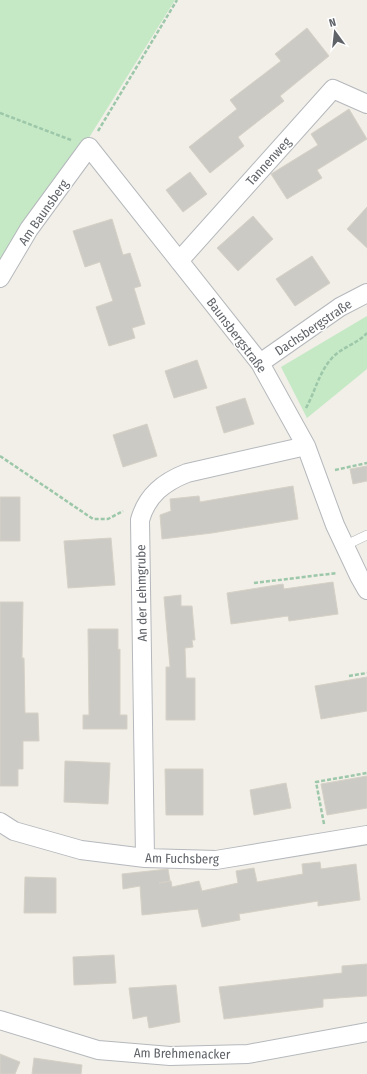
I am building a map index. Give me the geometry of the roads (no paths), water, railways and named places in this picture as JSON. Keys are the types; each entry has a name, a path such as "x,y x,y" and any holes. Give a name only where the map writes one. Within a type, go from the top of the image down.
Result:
{"street":[{"name":"Tannenweg","path":"179,261 333,89 367,104"},
{"name":"Baunsbergstraße","path":"89,147 260,363 306,446 344,546 367,590"},
{"name":"Am Baunsberg","path":"0,278 29,229 89,147"},
{"name":"Dachsbergstraße","path":"260,363 340,307 367,293"},
{"name":"An der Lehmgrube","path":"145,858 140,520 143,508 156,491 169,480 187,473 306,446"},
{"name":"Am Fuchsberg","path":"0,822 14,831 75,849 145,858 216,860 327,843 367,835"},
{"name":"Am Brehmenacker","path":"0,1020 98,1050 170,1056 248,1054 367,1032"}],"lane":[{"path":"344,546 367,536"}]}
